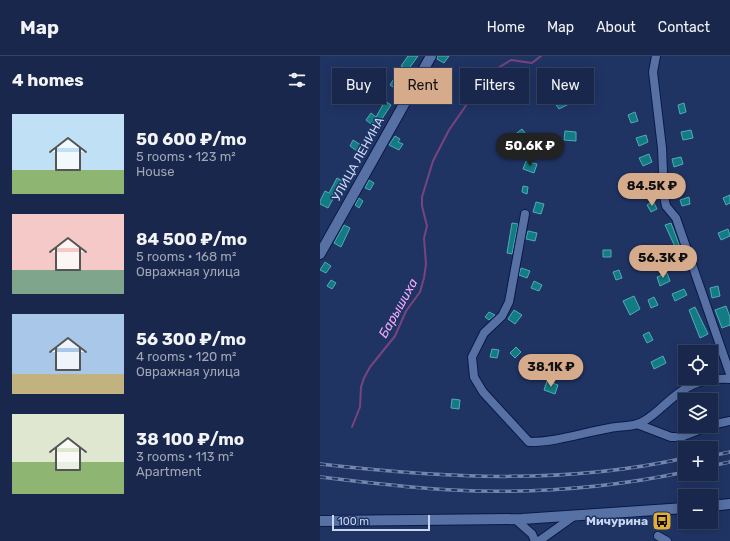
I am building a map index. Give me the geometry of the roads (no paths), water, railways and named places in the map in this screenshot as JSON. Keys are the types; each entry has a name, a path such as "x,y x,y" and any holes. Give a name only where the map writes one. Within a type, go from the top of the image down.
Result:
{"main road":[{"name":"УЛИЦА ЛЕНИНА","path":"320,254 431,56"},
{"path":"718,505 730,504"},
{"path":"320,521 515,519 678,509"}],"street":[{"path":"656,56 653,72 662,148 664,196 666,206 676,218 730,374"},
{"path":"525,214 509,302 502,316 484,333 472,356 474,377 483,392 529,442 557,440 610,428 637,424 652,416 680,390 693,383 720,378 730,379"},
{"path":"718,424 730,421"},
{"path":"637,424 671,437 681,437 692,433"},
{"path":"539,541 574,516"},
{"path":"515,519 532,534 535,541"},
{"path":"658,536 667,541"}],"waterway":[{"name":"Барышиха","path":"352,427 360,407 361,387 364,378 370,367 395,336 406,311 420,292 426,264 424,238 427,226 422,206 422,197 433,161 449,130 488,74 511,60 532,63 541,56"}],"railway":[{"path":"718,455 730,452"},
{"path":"320,464 411,473 503,476 594,472 640,467 678,459"},
{"path":"718,465 730,462"},
{"path":"320,477 436,489 511,491 598,486 678,473"}],"place":[{"name":"Мичурина","path":"662,521"}]}
